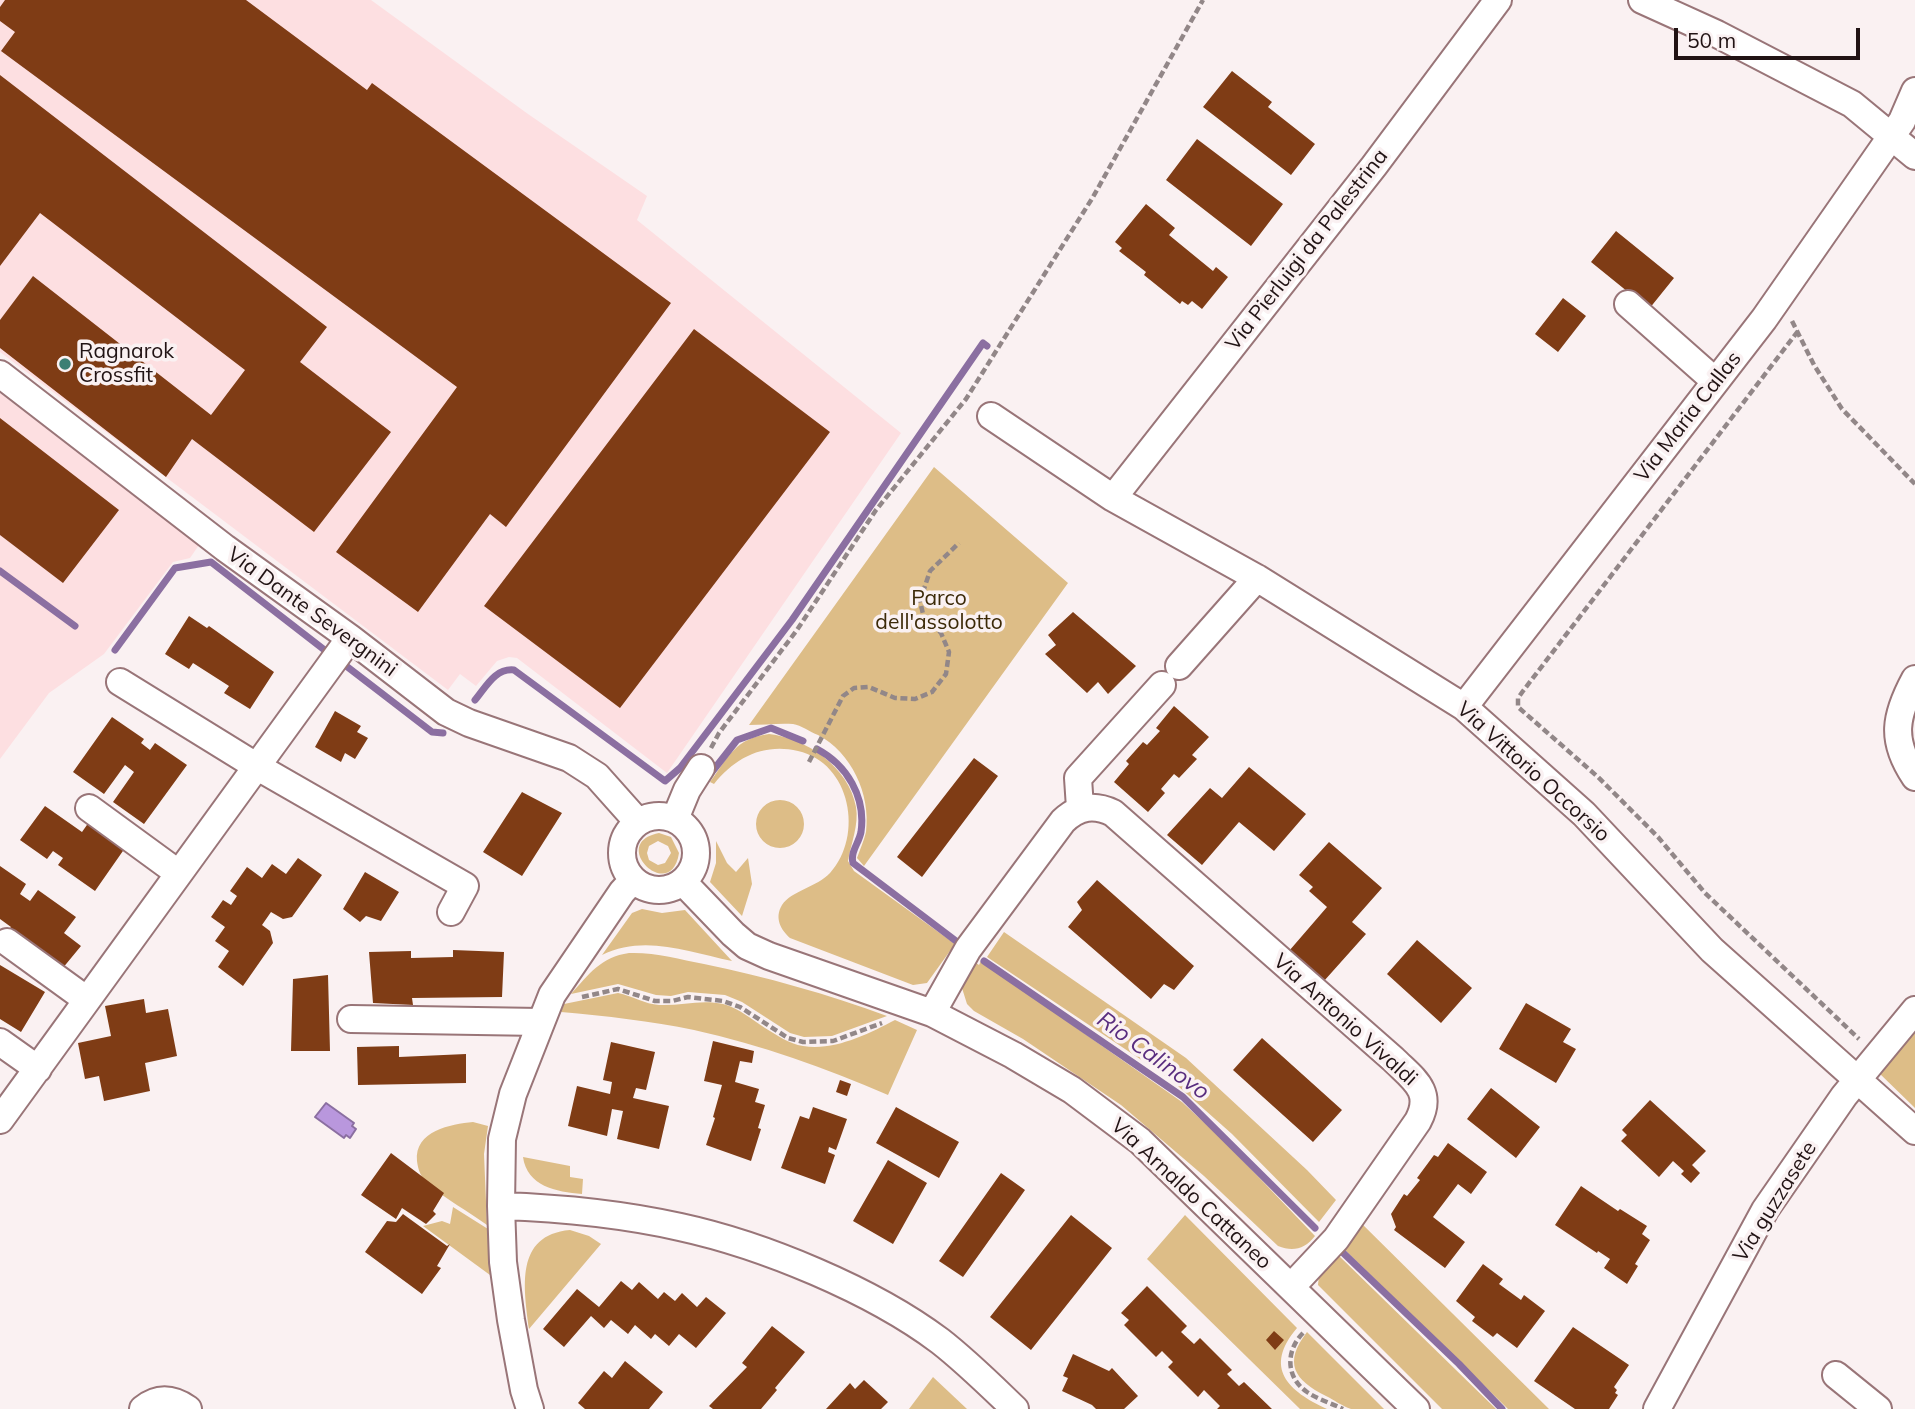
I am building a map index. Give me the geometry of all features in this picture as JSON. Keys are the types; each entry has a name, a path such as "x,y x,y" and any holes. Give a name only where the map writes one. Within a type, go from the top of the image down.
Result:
{"street":[{"name":"Via Pierluigi da Palestrina","path":"1113,498 1374,166 1498,0"},
{"path":"1642,0 1717,34 1852,104 1902,123 1915,156"},
{"name":"Via Maria Callas","path":"1464,707 1774,304 1902,123 1915,91"},
{"path":"1629,304 1715,382"},
{"name":"Via Dante Severgnini","path":"0,374 215,541 340,651 469,723 569,758 597,776 638,822"},
{"name":"Via Vittorio Occorsio","path":"991,416 1113,498 1257,578 1464,707 1584,814 1712,950 1861,1073 1915,1131"},
{"path":"932,1013 968,949 1063,821 1080,808 1078,778 1257,578"},
{"path":"0,1121 340,651"},
{"path":"1915,679 1900,705 1897,723 1899,740 1915,777"},
{"path":"120,682 256,766 465,886 451,912"},
{"path":"675,818 687,790 701,768"},
{"path":"89,808 178,873"},
{"name":"Via Antonio Vivaldi","path":"1080,808 1102,808 1113,813 1393,1059 1421,1089 1425,1109 1418,1121 1336,1239 1292,1286"},
{"path":"662,815 675,818 693,836 696,861 691,873 674,888 652,890 633,880 626,871 621,850 630,829 638,822 662,815"},
{"path":"530,1409 511,1320 503,1262 502,1139 513,1094 552,995 633,880"},
{"name":"Via Arnaldo Cattaneo","path":"683,882 747,946 932,1013 1013,1055 1072,1090 1140,1141 1416,1409"},
{"path":"7,942 87,1000"},
{"name":"Via guzzasete","path":"1657,1409 1765,1210 1861,1073 1915,1010"},
{"path":"351,1020 540,1022"},
{"path":"0,1042 38,1069"},
{"path":"501,1206 582,1212 680,1227 774,1254 850,1288 903,1316 941,1342 1015,1409"},
{"path":"1836,1375 1878,1409"},
{"path":"143,1409 160,1400 171,1400 188,1409"}],"path":[{"path":"701,768 719,733 797,630 876,510 966,399 1093,197 1203,0"},
{"path":"1774,304 1792,321 1814,365 1842,409 1915,484"},
{"path":"1798,331 1523,691 1518,698 1518,707 1598,777 1658,837 1705,892 1861,1041 1850,1056 1861,1073"},
{"path":"809,762 843,696 854,688 869,687 895,698 915,699 932,692 946,674 949,652 941,633 923,614 919,601 930,571 960,543"},
{"path":"575,999 618,989 655,1001 688,998 723,1001 740,1007 788,1038 803,1042 834,1041 883,1022"},
{"path":"1309,1328 1293,1346 1290,1365 1293,1376 1298,1385 1307,1392 1343,1409"}],"shaded area":[{"path":"0,0 371,0 647,196 637,220 901,433 667,773 517,658 509,657 497,661 476,686 460,674 448,690 0,352"},
{"path":"0,393 199,545 190,558 173,562 104,654 49,693 0,759"},
{"path":"326,1103 354,1123 352,1126 356,1129 350,1138 346,1135 344,1138 315,1117"}],"green space":[{"name":"Parco dell'assolotto","path":"934,467 1068,583 864,866 857,858 866,832 865,803 862,789 849,763 830,742 796,725 749,725"},
{"path":"769,734 797,741 811,748 835,767 845,779 856,807 856,827 848,861 854,871 955,944 927,983 913,985 790,938 784,931 779,919 782,905 791,896 830,873 841,858 849,821 847,803 830,770 816,758 798,751 762,751 741,760 714,784 710,782 741,744"},
{"path":"780,800 797,807 804,824 797,841 780,848 763,841 756,824 763,807"},
{"path":"659,833 671,837 679,853 674,867 665,873 655,872 646,866 640,857 639,848 645,839","holes":["658,841 668,846 671,853 665,863 658,865 649,860 649,846"]},
{"path":"716,841 727,863 736,872 748,858 752,884 742,916 710,882 716,863"},
{"path":"642,909 662,913 685,910 732,961 650,945 618,949 602,955 632,913"},
{"path":"1004,932 1186,1058 1336,1200 1319,1222 1232,1134 1170,1079 987,957"},
{"path":"629,953 666,956 750,975 820,993 887,1016 832,1036 804,1037 790,1033 742,1002 725,995 688,992 671,996 656,995 618,984 571,994 603,962"},
{"path":"981,961 1182,1102 1224,1141 1315,1236 1298,1248 1278,1246 1204,1176 1121,1105 1023,1039 974,1011 967,1004 962,988 963,979 975,962 979,965"},
{"path":"618,993 659,1005 707,1002 723,1004 740,1011 783,1039 803,1046 839,1044 895,1020 917,1030 888,1095 793,1058 719,1036 645,1021 561,1012 564,1004"},
{"path":"1915,1025 1915,1108 1878,1072"},
{"path":"473,1122 488,1126 484,1154 487,1225 426,1182 420,1174 417,1161 421,1143 428,1136 445,1127"},
{"path":"523,1157 570,1166 570,1177 583,1179 582,1194 544,1186 530,1175"},
{"path":"453,1207 488,1229 490,1275 423,1226 442,1221 450,1224"},
{"path":"1185,1215 1297,1328 1282,1355 1281,1366 1285,1377 1301,1394 1327,1409 1300,1409 1147,1259"},
{"path":"1356,1218 1549,1409 1508,1409 1339,1244"},
{"path":"570,1230 589,1236 601,1244 529,1329 525,1281 531,1253 539,1242 552,1234"},
{"path":"1334,1251 1496,1409 1442,1409 1318,1285 1319,1275"},
{"path":"1307,1332 1384,1409 1351,1409 1306,1384 1294,1362 1295,1353"},
{"path":"933,1377 967,1409 909,1409"}],"building":[{"path":"5,0 246,0 367,90 372,83 671,303 506,527 490,514 418,612 336,552 457,387 1,51 15,32 0,21 0,7"},
{"path":"1232,71 1272,102 1268,107 1315,144 1291,175 1203,107"},
{"path":"0,75 327,327 300,362 391,432 314,532 192,439 166,477 0,348 0,320 33,276 211,415 245,370 40,213 0,266"},
{"path":"1197,139 1283,204 1251,246 1166,180"},
{"path":"1146,204 1175,228 1169,235 1213,271 1216,267 1228,277 1202,309 1192,301 1188,305 1182,301 1180,304 1119,251 1122,248 1115,242"},
{"path":"1616,231 1674,278 1649,309 1591,262"},
{"path":"1563,298 1586,316 1558,352 1535,334"},
{"path":"694,329 830,432 620,708 484,606"},
{"path":"0,418 119,510 63,583 0,535"},
{"path":"1073,612 1136,666 1108,694 1098,682 1087,693 1045,654 1056,645 1048,635"},
{"path":"189,616 207,628 209,626 274,672 250,709 224,693 229,686 193,663 189,669 165,654"},
{"path":"1174,706 1209,737 1192,755 1197,759 1179,778 1174,774 1161,789 1165,793 1148,812 1114,782 1129,764 1126,761 1143,742 1147,745 1160,731 1156,728"},
{"path":"335,711 361,726 357,732 368,738 355,759 345,753 341,762 315,747"},
{"path":"112,717 144,739 141,743 150,750 155,743 187,765 144,824 113,802 134,772 125,765 104,794 73,772"},
{"path":"974,758 998,776 922,877 897,857"},
{"path":"1249,767 1306,814 1274,851 1239,822 1202,865 1167,835 1210,788 1222,798"},
{"path":"522,792 562,813 522,876 483,852"},
{"path":"45,806 82,832 89,822 125,848 95,891 58,865 63,858 53,851 47,859 20,840"},
{"path":"1329,842 1382,888 1352,922 1366,934 1324,981 1289,951 1327,907 1309,891 1313,887 1299,875"},
{"path":"298,858 322,875 292,917 283,919 271,912 262,925 270,931 273,943 243,986 218,967 229,951 215,941 225,927 211,917 223,900 231,905 237,896 230,891 247,867 262,878 272,864 286,874"},
{"path":"0,866 26,884 20,894 30,901 38,890 76,917 64,933 81,946 62,969 8,931 11,927 0,919"},
{"path":"365,872 399,892 381,921 366,916 360,922 343,909"},
{"path":"1097,880 1194,966 1174,990 1164,984 1151,999 1068,927 1082,910 1077,902"},
{"path":"1417,940 1472,988 1441,1023 1387,974"},
{"path":"453,950 504,952 502,997 412,998 413,1005 373,1003 369,952 411,951 411,958 453,957"},
{"path":"0,965 45,992 21,1032 0,1019"},
{"path":"328,975 330,1051 291,1051 293,979"},
{"path":"144,999 146,1013 168,1009 177,1056 145,1063 150,1091 104,1101 99,1076 85,1079 78,1043 111,1036 105,1006"},
{"path":"1526,1003 1571,1029 1563,1042 1576,1049 1556,1083 1499,1049"},
{"path":"1262,1038 1342,1110 1313,1142 1233,1070"},
{"path":"713,1041 754,1051 752,1063 740,1061 735,1082 759,1089 755,1102 765,1105 751,1161 706,1145 722,1085 704,1081"},
{"path":"611,1042 655,1052 646,1090 636,1088 633,1098 669,1106 659,1149 617,1139 623,1111 612,1109 607,1136 568,1126 577,1086 610,1094 612,1082 603,1080"},
{"path":"399,1046 399,1057 466,1054 466,1083 358,1085 357,1047"},
{"path":"840,1080 851,1084 847,1096 836,1092"},
{"path":"1491,1088 1540,1127 1516,1158 1467,1119"},
{"path":"1650,1100 1706,1151 1692,1165 1700,1173 1691,1183 1681,1174 1684,1171 1673,1161 1659,1177 1621,1141 1627,1135 1622,1130"},
{"path":"813,1107 847,1119 836,1150 829,1147 828,1152 835,1155 825,1184 781,1168 800,1116 809,1119"},
{"path":"896,1107 959,1142 939,1178 876,1143"},
{"path":"1448,1143 1487,1172 1471,1194 1458,1184 1433,1217 1465,1242 1445,1268 1394,1230 1396,1227 1391,1214 1404,1194 1407,1196 1420,1180 1417,1178 1434,1155 1438,1157"},
{"path":"391,1153 444,1193 433,1211 436,1214 426,1224 402,1208 396,1219 361,1195"},
{"path":"888,1160 927,1183 893,1244 853,1221"},
{"path":"1001,1173 1025,1190 963,1277 939,1261"},
{"path":"1581,1186 1618,1211 1620,1209 1647,1226 1642,1234 1650,1240 1635,1264 1638,1266 1627,1284 1604,1268 1610,1259 1555,1225"},
{"path":"403,1214 447,1246 450,1244 437,1266 441,1268 422,1294 365,1252 387,1221 396,1222"},
{"path":"1071,1215 1112,1248 1031,1350 990,1317"},
{"path":"1483,1264 1503,1279 1499,1284 1521,1300 1524,1295 1545,1311 1517,1348 1497,1333 1493,1337 1472,1321 1475,1317 1456,1301"},
{"path":"621,1281 632,1290 639,1282 658,1299 664,1292 675,1301 682,1293 697,1307 706,1297 726,1313 696,1348 679,1334 669,1346 655,1334 651,1339 635,1325 628,1334 611,1320 604,1328 591,1316 564,1347 543,1329 577,1289 599,1307"},
{"path":"1147,1286 1187,1326 1181,1332 1194,1344 1200,1338 1232,1370 1227,1374 1239,1386 1244,1382 1272,1409 1217,1409 1220,1406 1204,1390 1198,1397 1168,1367 1173,1362 1162,1351 1156,1357 1124,1325 1129,1320 1121,1313"},
{"path":"772,1326 805,1352 761,1409 713,1409 709,1406 747,1367 742,1363"},
{"path":"1573,1327 1629,1365 1614,1387 1618,1395 1609,1409 1575,1409 1534,1381"},
{"path":"1274,1331 1284,1340 1275,1350 1266,1340"},
{"path":"1073,1354 1109,1371 1112,1368 1138,1396 1124,1409 1096,1409 1062,1391 1068,1378 1063,1376"},
{"path":"625,1361 663,1392 649,1409 585,1409 578,1403 604,1371 612,1378"},
{"path":"864,1380 888,1402 881,1409 826,1409 850,1383 855,1389"}],"waterway":[{"path":"475,700 496,675 514,670 665,781 680,768 792,620 983,343 987,346"},
{"path":"115,650 175,568 211,562 331,655"},
{"path":"0,571 75,626"},
{"path":"341,662 432,732 443,733"},
{"name":"Rio Calinovo","path":"708,777 737,740 771,728 803,741"},
{"name":"Rio Calinovo","path":"817,749 845,773 857,795 862,819 853,863 956,941"},
{"name":"Rio Calinovo","path":"984,961 1183,1097 1315,1228"},
{"name":"Rio Calinovo","path":"1337,1247 1502,1409"}],"place":[{"name":"Ragnarok Crossfit","path":"65,364"}]}
